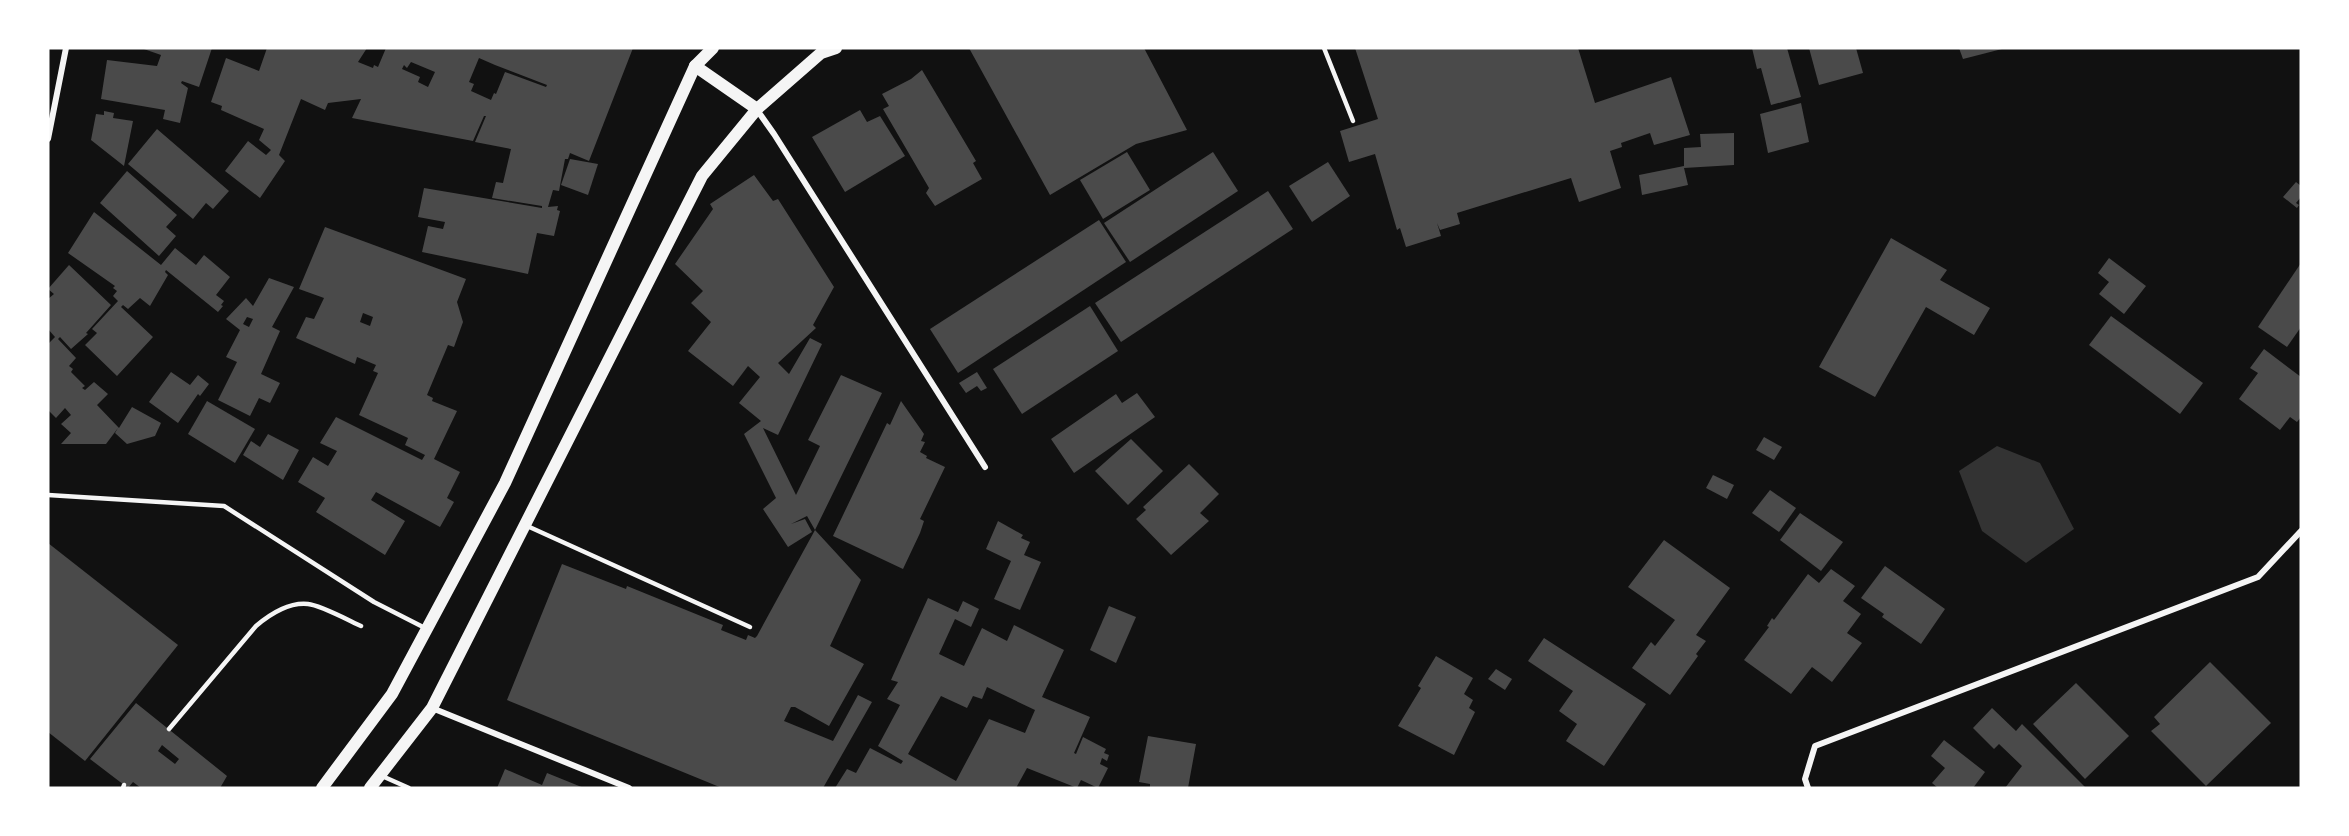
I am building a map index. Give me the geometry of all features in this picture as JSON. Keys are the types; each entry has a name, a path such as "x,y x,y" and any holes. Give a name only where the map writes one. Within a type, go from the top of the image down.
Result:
{"main road":[{"path":"322,788 392,694 505,483 695,66 713,48"},
{"path":"370,788 432,708 702,176 757,109 820,51 836,48"},
{"path":"695,66 757,109"}],"street":[{"path":"48,139 66,48"},
{"path":"757,109 985,467"},
{"path":"1808,788 1805,778 1815,746 2259,577 2301,531"},
{"path":"432,708 629,788"}],"lane":[{"path":"1324,48 1353,120"},
{"path":"48,495 224,506 374,602 427,629"},
{"path":"525,525 750,627"},
{"path":"169,729 256,626 269,615 287,607 308,604 361,626"},
{"path":"380,775 409,788"}],"shaded area":[{"path":"1997,446 2040,463 2074,529 2026,563 1982,531 1959,471"}],"building":[{"path":"141,48 212,48 199,87 182,81 181,83 188,88 180,123 163,119 165,110 101,99 107,60 157,66 161,55"},
{"path":"267,48 367,48 358,62 373,68 374,65 378,67 386,48 633,48 589,161 570,153 568,159 565,159 559,191 553,190 548,207 558,206 557,210 560,211 554,236 537,233 528,274 422,252 428,226 443,229 445,222 418,217 424,188 542,208 542,206 492,198 496,182 503,183 511,149 475,142 486,116 473,141 352,118 361,99 328,103 325,110 301,99 279,155 285,161 260,198 225,171 248,141 266,155 271,150 259,140 264,129 221,110 222,106 211,102 226,58 259,71","holes":["479,58 495,65 547,85 546,87 505,72 491,100 471,91 474,84 469,82","411,62 435,72 428,87 418,82 420,77 402,69 404,65 407,68"]},
{"path":"969,48 1144,48 1187,130 1136,144 1050,195"},
{"path":"1355,48 1578,48 1595,103 1671,77 1690,135 1654,145 1650,133 1621,143 1622,147 1610,151 1621,188 1579,202 1571,178 1457,213 1460,224 1440,230 1437,223 1441,236 1406,247 1400,228 1397,230 1375,154 1349,162 1340,131 1378,119"},
{"path":"1752,48 1787,48 1801,97 1771,105 1761,68 1757,69"},
{"path":"1809,48 1856,48 1863,73 1819,85"},
{"path":"1959,48 2002,48 2002,49 1963,59"},
{"path":"922,70 976,161 973,163 982,179 935,206 926,193 929,188 883,109 889,106 882,94 911,79"},
{"path":"1801,103 1809,142 1768,153 1760,114"},
{"path":"860,110 867,122 880,116 905,156 845,192 812,137"},
{"path":"104,111 114,113 113,118 133,121 124,166 91,140 96,114 104,115"},
{"path":"157,129 229,191 213,209 206,203 193,219 128,164"},
{"path":"1734,133 1734,165 1684,168 1688,185 1642,195 1639,175 1684,166 1684,148 1701,147 1700,134"},
{"path":"1127,152 1150,190 1103,219 1080,180"},
{"path":"1213,152 1238,191 1130,262 1104,223"},
{"path":"570,159 598,164 588,195 561,185"},
{"path":"1328,162 1350,196 1312,222 1289,186"},
{"path":"127,171 177,215 166,227 176,236 159,256 100,203"},
{"path":"754,175 773,201 778,199 834,287 813,325 816,328 778,363 789,374 810,338 822,344 778,435 763,428 796,495 820,446 808,440 841,375 882,393 815,530 807,516 791,524 805,519 812,532 788,547 763,509 776,498 744,434 761,421 739,403 760,377 748,366 733,386 688,351 711,322 691,303 703,291 675,264 713,209 710,204"},
{"path":"2296,182 2301,186 2301,197 2296,203 2299,205 2297,208 2283,197"},
{"path":"1268,191 1293,229 1121,342 1095,303"},
{"path":"94,212 161,265 175,248 196,265 204,255 230,277 216,295 224,301 218,312 166,270 168,275 150,306 140,298 128,309 123,305 121,307 153,337 117,376 85,345 97,333 92,329 118,301 113,296 117,291 113,288 115,286 68,253"},
{"path":"1099,220 1126,262 958,373 930,329"},
{"path":"325,227 466,279 457,302 463,322 454,347 448,345 427,395 433,398 432,401 457,411 434,459 460,472 447,498 454,502 440,527 376,492 371,500 405,521 385,555 316,512 325,498 298,482 313,457 328,466 337,451 320,443 336,417 422,460 425,455 405,445 408,438 359,415 378,373 373,371 376,365 357,357 355,364 296,338 306,317 314,319 324,298 299,289","holes":["363,313 373,317 370,326 360,322"]},
{"path":"1891,238 1947,270 1940,280 1990,308 1974,335 1926,307 1875,397 1819,367"},
{"path":"2109,258 2146,286 2124,314 2099,294 2109,282 2098,273"},
{"path":"2301,263 2301,327 2287,347 2258,327"},
{"path":"69,265 111,305 86,333 88,334 71,349 60,337 58,339 76,358 69,366 73,369 71,372 85,386 82,388 85,390 94,382 108,394 97,405 119,428 132,407 161,423 155,436 127,444 115,433 118,428 106,444 61,444 71,433 61,424 71,415 65,408 56,418 48,410 48,344 55,337 48,329 48,299 54,294 48,289"},
{"path":"269,278 294,287 272,327 280,331 261,374 280,383 270,403 259,398 250,416 218,400 237,362 226,357 240,330 226,319 246,298 253,306","holes":["247,317 253,319 249,327 243,324"]},
{"path":"1090,306 1118,351 1022,414 993,369"},
{"path":"2111,316 2203,383 2180,414 2089,345"},
{"path":"2264,349 2301,377 2301,417 2297,422 2290,417 2280,430 2239,399 2258,373 2250,368"},
{"path":"171,372 190,385 198,375 209,384 200,396 198,394 178,423 149,402"},
{"path":"977,372 987,388 981,391 977,386 966,393 959,383"},
{"path":"1137,393 1155,417 1074,473 1051,439 1116,394 1122,403"},
{"path":"207,401 255,429 235,463 188,434"},
{"path":"901,401 924,434 921,441 925,442 920,452 927,456 926,458 945,467 920,519 924,521 920,533 903,569 833,536 887,423 890,425"},
{"path":"268,434 299,450 283,480 243,455 251,441 260,447"},
{"path":"1764,437 1782,447 1774,460 1756,450"},
{"path":"1131,439 1163,471 1128,505 1095,471"},
{"path":"1189,464 1219,494 1200,513 1209,521 1171,555 1136,519 1146,510 1143,507"},
{"path":"1713,475 1734,485 1727,499 1706,488"},
{"path":"1770,490 1796,508 1779,532 1752,513"},
{"path":"1800,513 1843,542 1821,571 1780,540"},
{"path":"998,521 1023,535 1021,538 1030,542 1024,555 1041,562 1020,610 994,599 1011,561 986,549"},
{"path":"815,530 861,580 830,646 864,664 829,726 795,707 791,707 784,721 833,741 858,695 872,702 823,788 722,788 507,700 562,564 626,589 627,586 723,625 721,630 746,640 748,635 755,638 757,636"},
{"path":"1664,540 1730,588 1696,635 1706,641 1670,695 1632,668 1651,642 1655,646 1675,620 1628,587"},
{"path":"48,543 178,645 85,761 48,732"},
{"path":"1885,566 1945,609 1921,644 1882,617 1884,614 1861,598"},
{"path":"1831,569 1855,586 1843,601 1861,614 1847,633 1862,643 1832,682 1812,667 1791,694 1744,660 1769,627 1767,626 1772,618 1774,620 1808,574 1819,583"},
{"path":"928,598 958,612 963,601 979,609 971,627 955,619 939,654 964,666 982,628 1007,641 1014,625 1064,650 1042,697 1090,717 1074,753 1076,754 1083,737 1106,749 1104,753 1109,755 1107,761 1102,758 1100,764 1108,768 1098,788 1081,780 1077,788 1027,768 1016,788 835,788 847,769 856,773 870,748 901,764 903,761 878,746 900,705 887,699 898,682 891,680","holes":["987,687 1035,710 1025,733 989,719 956,781 908,754 941,696 967,708 973,696 982,699"]},
{"path":"1109,606 1136,617 1116,663 1090,650"},
{"path":"1544,638 1646,704 1604,766 1566,741 1577,724 1559,711 1573,691 1528,661"},
{"path":"1436,656 1473,678 1464,694 1473,700 1469,708 1475,712 1454,755 1398,726 1421,688 1418,686"},
{"path":"2210,662 2271,723 2206,786 2151,731 2160,724 2154,717"},
{"path":"1496,669 1512,679 1505,690 1488,679"},
{"path":"2076,683 2129,736 2085,779 2033,724"},
{"path":"136,703 227,776 220,788 141,788 133,782 128,788 90,759","holes":["162,745 179,759 175,764 158,751"]},
{"path":"1992,708 2016,731 2022,724 2086,788 2005,788 2022,766 1999,744 1994,749 1973,728"},
{"path":"1148,736 1196,744 1188,788 1150,788 1150,784 1139,782"},
{"path":"1944,740 1985,772 1973,788 1938,788 1932,783 1945,768 1931,756"},
{"path":"505,769 542,785 547,773 584,788 497,788"}]}
